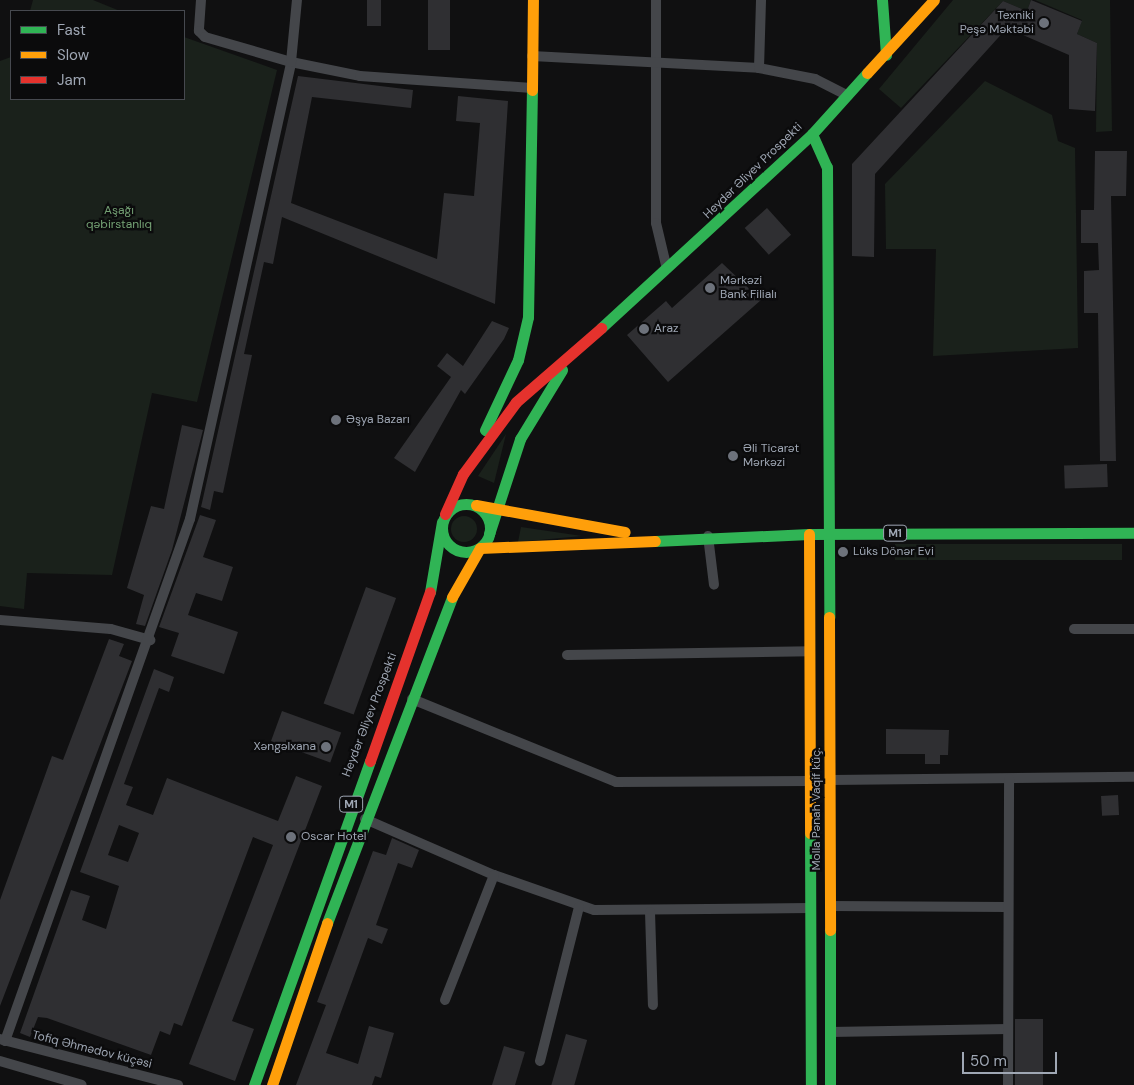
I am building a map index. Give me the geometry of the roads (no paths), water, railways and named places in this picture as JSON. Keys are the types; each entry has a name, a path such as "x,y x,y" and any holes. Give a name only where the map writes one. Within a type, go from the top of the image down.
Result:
{"main road":[{"path":"463,474 509,381 526,335 533,0"},
{"path":"882,0 886,55"},
{"name":"Heydər Əliyev Prospekti","path":"254,1085 341,830 429,595 443,518 463,474 516,402 579,349 812,134 886,55 934,0"},
{"name":"Molla Pənah Vaqif küç.","path":"812,134 827,167 828,198 831,780 830,1085"},
{"name":"Heydər Əliyev Prospekti","path":"489,534 533,411 579,349"},
{"path":"459,504 476,505 656,537 480,548 464,553 448,546 443,518 459,504"},
{"path":"476,505 488,517 489,534 480,548"},
{"name":"M1","path":"656,537 829,533 1134,533"},
{"name":"Molla Pənah Vaqif küç.","path":"809,534 811,1085"},
{"name":"M1","path":"272,1085 366,819 448,605 480,548"}],"street":[{"path":"201,0 200,32 205,36 292,62 360,76 532,88"},
{"path":"3,1040 150,640 190,519 292,62 297,0"},
{"path":"656,0 656,223 667,269"},
{"path":"759,68 761,0"},
{"path":"532,56 759,68 815,80 848,96"},
{"path":"708,536 714,584"},
{"path":"0,620 111,629 150,640"},
{"path":"1074,629 1134,628"},
{"path":"567,655 810,651"},
{"path":"412,699 616,782 810,781"},
{"path":"831,780 1134,777"},
{"path":"1008,1085 1007,907 1009,779"},
{"path":"366,819 494,875 579,907 650,912 810,908"},
{"path":"445,1000 494,875"},
{"path":"830,906 1007,907"},
{"path":"540,1061 579,907"},
{"path":"650,912 653,1005"},
{"path":"830,1032 1008,1028"},
{"name":"Tofiq Əhmədov küçəsi","path":"3,1040 178,1085"},
{"path":"0,1062 82,1085"}],"place":[{"name":"Texniki Peşə Məktəbi","path":"1044,23"},
{"name":"Mərkəzi Bank Filialı","path":"710,288"},
{"name":"Araz","path":"644,329"},
{"name":"Əşya Bazarı","path":"336,420"},
{"name":"Əli Ticarət Mərkəzi","path":"733,456"},
{"name":"Lüks Dönər Evi","path":"843,552"},
{"name":"Xəngəlxana","path":"326,747"},
{"name":"Oscar Hotel","path":"291,837"}],"park label":[{"name":"Aşağı qəbirstanlıq","path":"119,218"}]}
